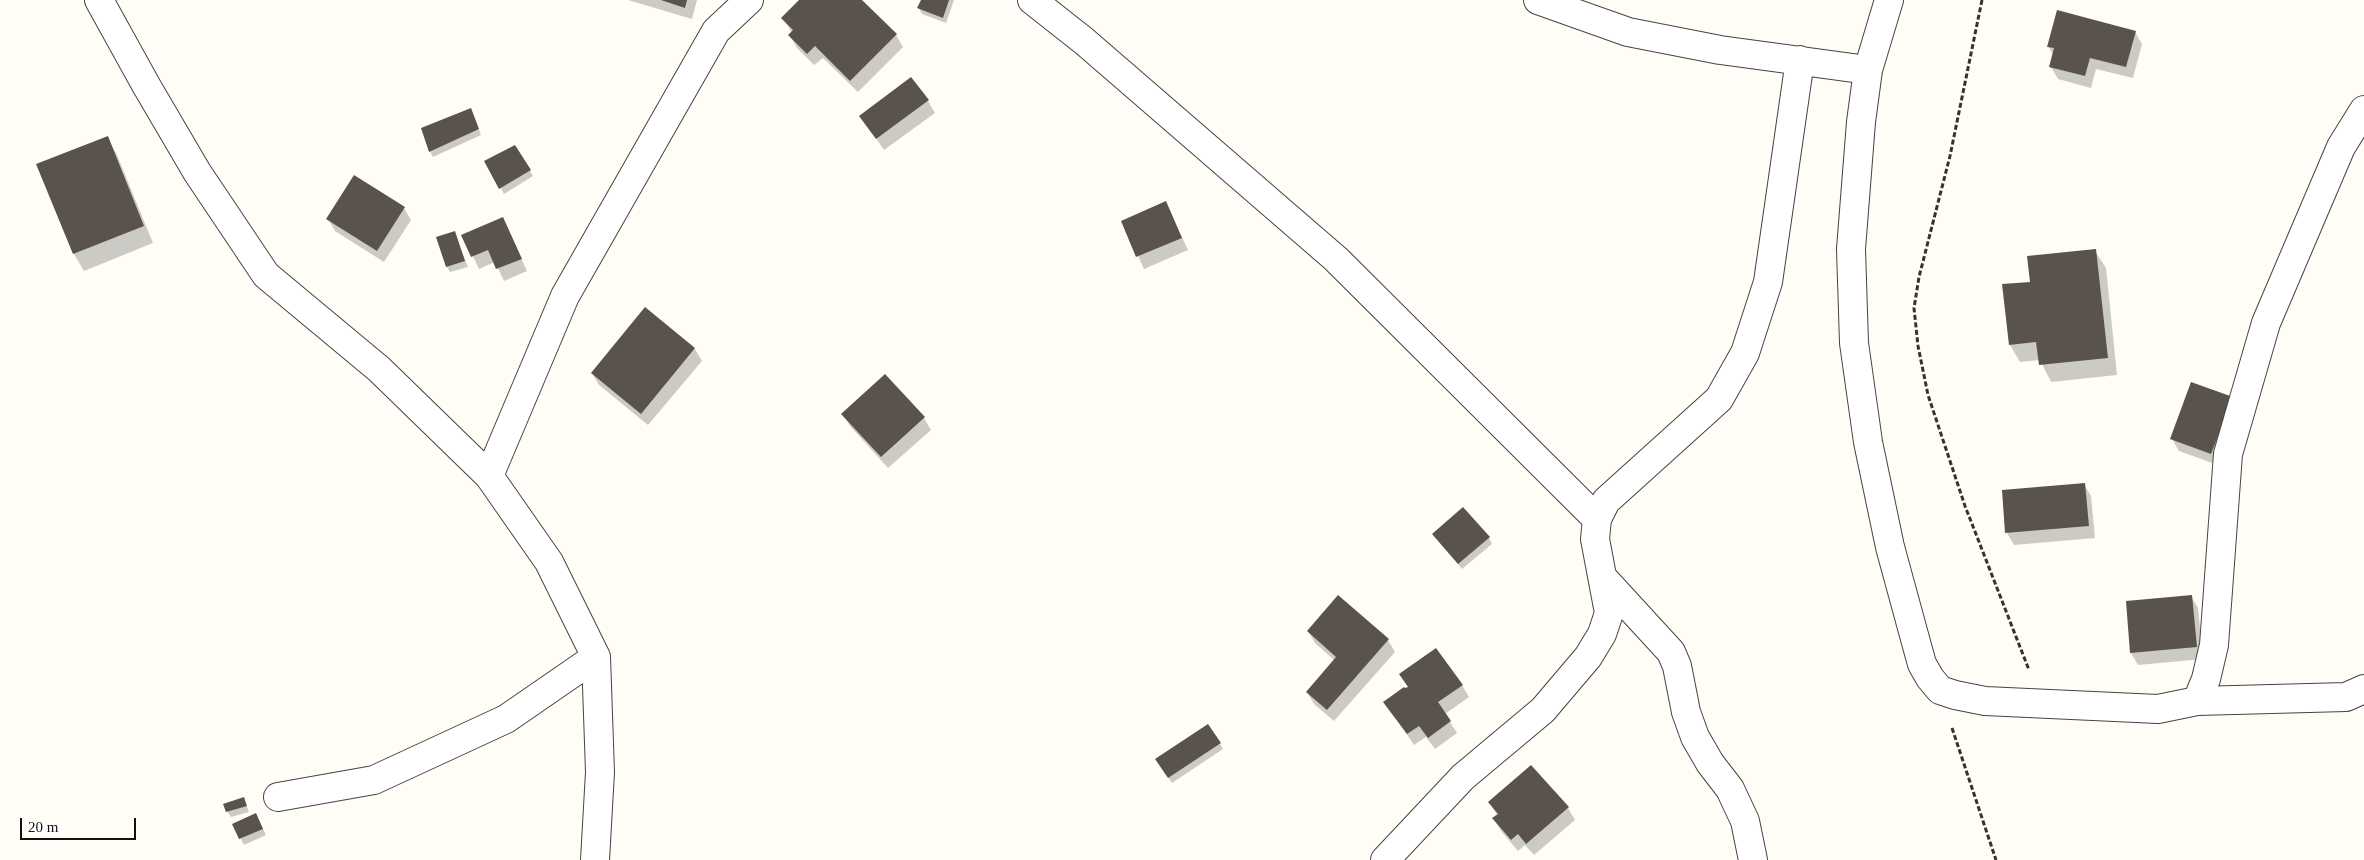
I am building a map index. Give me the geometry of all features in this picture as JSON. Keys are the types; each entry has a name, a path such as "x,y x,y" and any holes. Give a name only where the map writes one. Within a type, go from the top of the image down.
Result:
{"street":[{"path":"99,0 197,172 266,275 379,369 489,476 549,562 596,657 600,772 595,860"},
{"path":"489,476 565,296 716,31 749,0"},
{"path":"1032,0 1084,41 1336,259 1596,519"},
{"path":"1538,0 1628,32 1720,50 1868,70"},
{"path":"1890,0 1868,70 1856,171 1851,249 1854,343 1868,442 1890,547 1922,664 1930,678 1940,690 1985,702 2158,709 2197,701 2346,698 2364,689"},
{"path":"1385,860 1462,777 1544,710 1588,657 1602,634 1609,613 1595,538 1596,519 1606,501 1719,399 1745,353 1768,282 1800,60"},
{"path":"2197,701 2206,679 2214,645 2228,454 2266,323 2341,147 2364,110"},
{"path":"1604,579 1671,652 1677,666 1686,712 1695,737 1710,763 1730,789 1746,821 1752,860"},
{"path":"278,797 374,780 506,719 596,657"}],"path":[{"path":"1982,0 1950,156 1919,277 1914,308 1918,346 1928,395 1964,506 2042,703"},
{"path":"1940,690 1996,860"}],"building":[{"path":"661,0 687,0 685,8"},
{"path":"799,0 862,0 897,34 850,81 815,46 807,54 788,35 793,30 781,18"},
{"path":"921,0 949,0 943,18 917,8"},
{"path":"2057,10 2136,31 2126,67 2090,58 2085,76 2049,67 2054,48 2047,47"},
{"path":"911,77 929,100 876,139 859,116"},
{"path":"471,108 479,129 429,152 421,128"},
{"path":"108,136 144,226 73,254 36,164"},
{"path":"515,145 531,170 499,189 484,161"},
{"path":"354,175 405,207 377,251 326,219"},
{"path":"1166,201 1182,238 1136,257 1121,221"},
{"path":"503,217 522,259 496,269 488,250 471,257 461,235"},
{"path":"455,231 465,261 446,267 436,237"},
{"path":"2096,249 2108,358 2039,365 2036,342 2009,345 2002,284 2030,282 2027,256"},
{"path":"645,307 695,348 641,414 591,373"},
{"path":"885,374 925,417 881,457 841,414"},
{"path":"2191,382 2233,397 2211,454 2170,439"},
{"path":"2085,483 2089,526 2005,533 2002,490"},
{"path":"1463,507 1490,537 1458,564 1432,534"},
{"path":"1338,595 1389,639 1327,710 1306,692 1336,657 1307,631"},
{"path":"2192,595 2197,647 2130,653 2126,601"},
{"path":"1436,648 1463,685 1438,702 1451,721 1428,738 1419,726 1407,734 1383,702 1404,687 1408,687 1399,674"},
{"path":"1208,724 1221,743 1168,778 1155,759"},
{"path":"1531,765 1569,807 1526,844 1518,834 1511,840 1492,818 1498,814 1488,802"},
{"path":"244,797 247,806 226,812 223,804"},
{"path":"256,813 263,829 239,839 232,824"}]}
